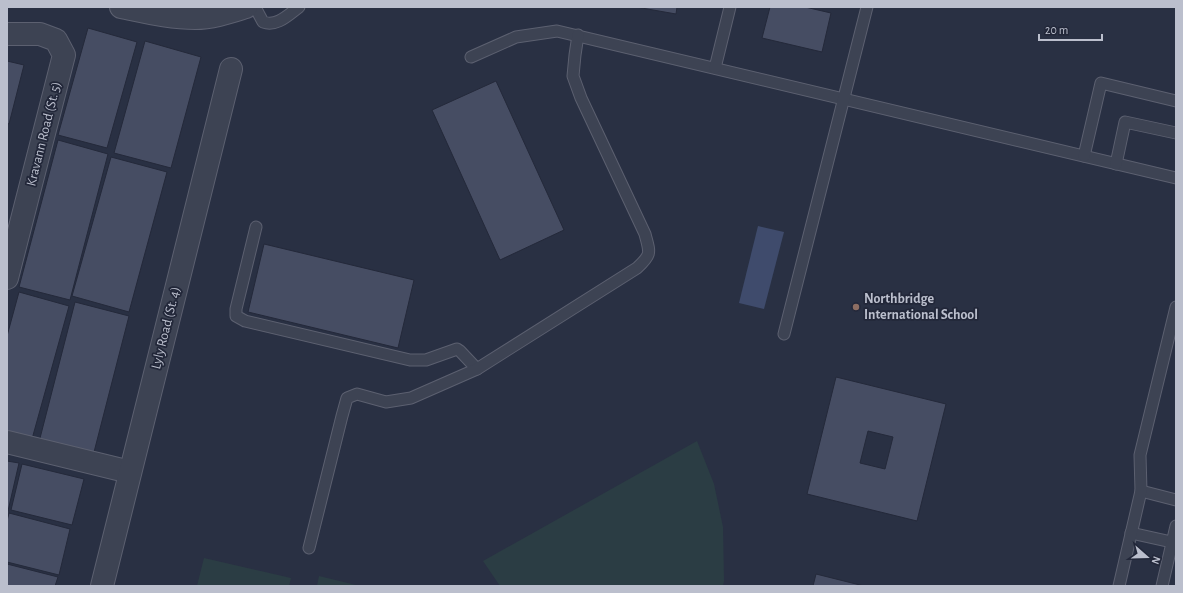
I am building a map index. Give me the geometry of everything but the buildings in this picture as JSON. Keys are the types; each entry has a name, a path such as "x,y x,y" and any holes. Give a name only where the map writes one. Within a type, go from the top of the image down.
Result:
{"street":[{"path":"121,7 169,17 196,18 246,7"},
{"name":"Kravann Road (St. 5)","path":"7,34 40,34 56,40 64,55 7,278"},
{"name":"Lyly Road (St. 4)","path":"102,586 231,69"},
{"path":"7,442 130,472"}],"lane":[{"path":"256,7 263,22 268,24 277,22 299,7"},
{"path":"715,68 730,7"},
{"path":"784,334 866,7"},
{"path":"470,57 516,37 557,31 1176,178"},
{"path":"309,548 347,398 357,394 386,402 411,398 477,369 637,268 647,259 649,250 645,234 581,98 573,76 574,54 578,36"},
{"path":"1084,156 1101,83 1176,101"},
{"path":"1116,164 1125,122 1176,133"},
{"path":"256,227 236,309 236,316 238,318 245,321 410,360 426,360 457,349 477,369"},
{"path":"1119,586 1140,492 1140,454 1176,306"},
{"path":"1140,492 1176,500"},
{"path":"1162,586 1174,543 1176,526"},
{"path":"1131,533 1174,543"}],"shaded area":[{"path":"697,441 714,484 723,527 723,586 500,586 483,561"},
{"path":"204,558 291,578 289,586 197,586"},
{"path":"319,576 360,586 317,586"}],"water":[{"path":"758,226 784,232 764,309 739,303"}],"place":[{"name":"Northbridge International School","path":"856,307"}]}
